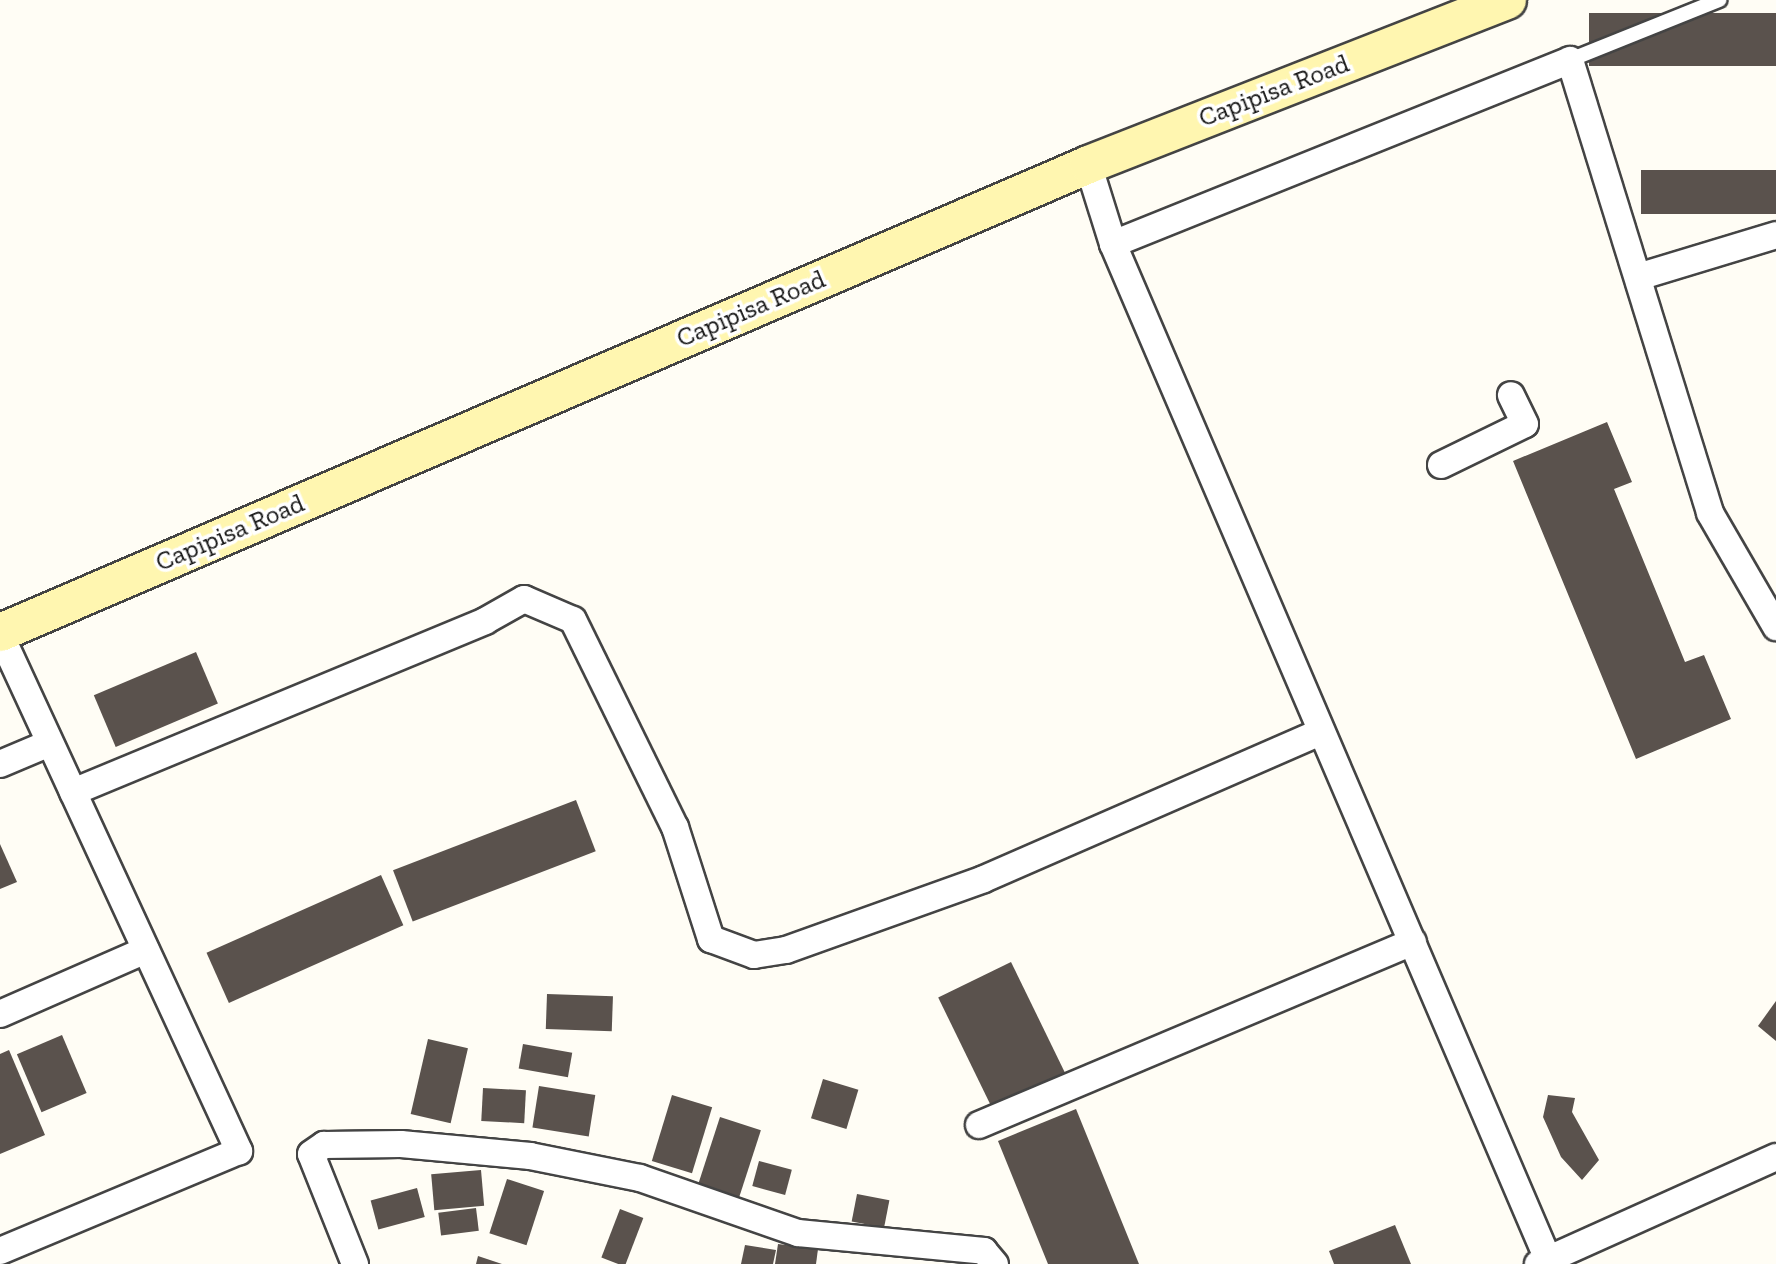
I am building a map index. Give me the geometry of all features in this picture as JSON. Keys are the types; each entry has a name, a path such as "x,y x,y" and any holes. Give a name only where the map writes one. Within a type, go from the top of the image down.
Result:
{"main road":[{"name":"Capipisa Road","path":"0,633 1088,164 1507,0"}],"street":[{"path":"1113,244 1570,60 1710,513 1776,627"},
{"path":"1088,164 1113,244 1320,732 1413,942 1546,1263 1776,1157"},
{"path":"1638,277 1776,235"},
{"path":"1441,465 1525,424 1511,395"},
{"path":"73,792 485,621 524,599 573,620 676,827 711,939 754,955 786,950 984,879 1320,732"},
{"path":"0,633 239,1151 0,1251"},
{"path":"0,764 50,743"},
{"path":"979,1125 1413,942"},
{"path":"0,1014 146,950"},
{"path":"355,1264 311,1154 324,1145 401,1144 530,1156 640,1178 798,1233 984,1251 995,1264"}],"lane":[{"path":"1570,60 1719,0"}],"building":[{"path":"1589,13 1776,13 1776,66 1589,66"},
{"path":"1641,170 1776,170 1776,214 1641,214"},
{"path":"1607,422 1632,482 1614,489 1685,662 1704,655 1731,719 1636,759 1513,461"},
{"path":"196,652 218,704 116,747 94,695"},
{"path":"576,800 596,851 413,922 393,870"},
{"path":"0,844 17,882 0,889"},
{"path":"381,875 403,925 229,1003 207,953"},
{"path":"1011,962 1069,1081 996,1116 938,998"},
{"path":"547,994 613,996 612,1031 546,1029"},
{"path":"1776,1001 1776,1041 1758,1026"},
{"path":"62,1035 87,1093 42,1112 17,1054"},
{"path":"428,1039 468,1048 451,1123 411,1114"},
{"path":"523,1044 572,1053 568,1077 519,1069"},
{"path":"9,1050 45,1135 0,1154 0,1054"},
{"path":"823,1079 858,1090 846,1129 811,1118"},
{"path":"539,1086 595,1095 589,1136 532,1127"},
{"path":"483,1088 526,1090 524,1123 481,1121"},
{"path":"672,1095 712,1107 692,1173 652,1161"},
{"path":"1548,1095 1575,1098 1572,1112 1599,1160 1582,1180 1561,1157 1543,1117"},
{"path":"1076,1109 1139,1264 1048,1264 998,1141"},
{"path":"720,1117 761,1130 738,1201 697,1187"},
{"path":"759,1161 792,1170 785,1195 752,1186"},
{"path":"481,1170 484,1206 434,1210 431,1174"},
{"path":"507,1179 544,1191 526,1245 489,1233"},
{"path":"417,1188 425,1217 378,1229 371,1200"},
{"path":"857,1194 889,1200 884,1228 852,1221"},
{"path":"476,1208 479,1231 441,1235 438,1213"},
{"path":"620,1209 643,1218 626,1264 601,1258"},
{"path":"1395,1225 1411,1264 1334,1264 1329,1251"},
{"path":"778,1244 818,1249 816,1264 775,1264"},
{"path":"745,1245 776,1250 773,1264 741,1264"},
{"path":"478,1256 502,1264 476,1264"}]}
